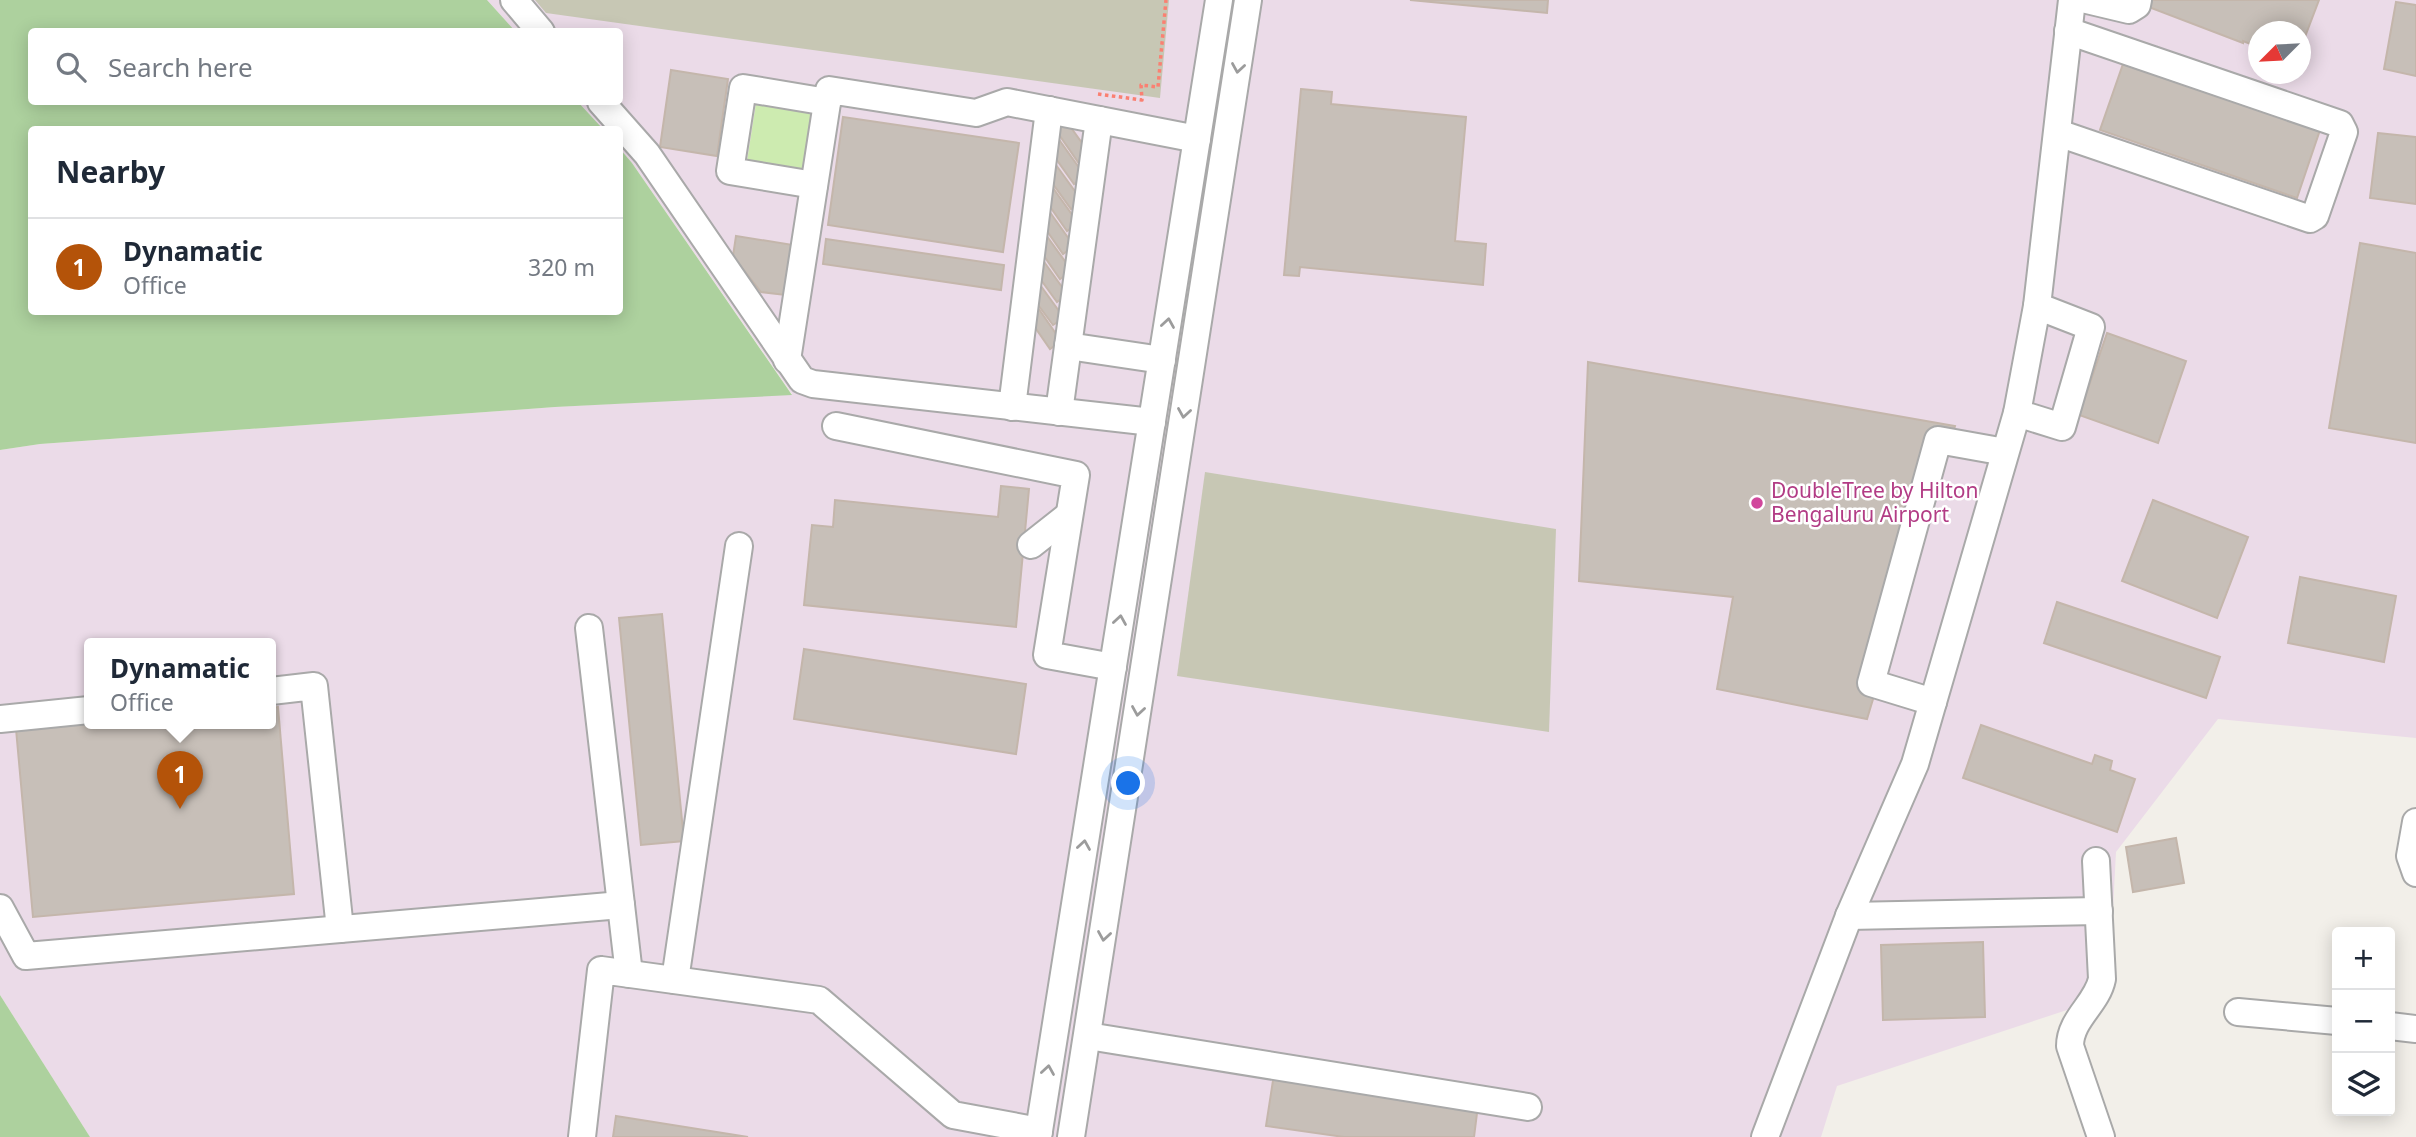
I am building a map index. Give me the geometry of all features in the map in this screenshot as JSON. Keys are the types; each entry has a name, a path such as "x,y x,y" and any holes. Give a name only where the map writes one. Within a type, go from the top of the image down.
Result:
{"street":[{"path":"514,0 538,28"},
{"path":"582,1137 601,970 819,1000 953,1115 1038,1134 1219,0"},
{"path":"1071,1137 1248,0"},
{"path":"1765,1137 1849,916 1914,764 2017,413 2037,306 2072,0"},
{"path":"2087,0 2129,10 2137,5 2138,0"},
{"path":"2058,133 2310,219 2315,216 2344,132 2340,124 2068,31"},
{"path":"814,185 730,171 743,88 827,102"},
{"path":"787,360 829,90 976,113 1007,102 1197,139"},
{"path":"604,105 622,126"},
{"path":"1012,407 1049,110"},
{"path":"1059,412 1099,120"},
{"path":"623,127 647,154 802,380 813,384 1152,422"},
{"path":"2017,413 2062,428 2091,327 2037,306"},
{"path":"1068,346 1162,360"},
{"path":"836,426 1076,475 1047,655 1113,667"},
{"path":"1933,702 1871,683 1938,440 2006,452"},
{"path":"1031,545 1069,515"},
{"path":"675,980 739,546"},
{"path":"589,628 629,974"},
{"path":"276,690 314,686 340,929"},
{"path":"0,719 84,711"},
{"path":"2416,822 2410,856 2416,873"},
{"path":"2096,861 2101,984 2074,1027 2070,1046 2101,1137"},
{"path":"0,908 26,956 621,905"},
{"path":"1849,916 2099,911"},
{"path":"2238,1012 2332,1021"},
{"path":"2395,1027 2416,1029"},
{"path":"1088,1035 1528,1107"}],"path":[{"path":"1093,94 1142,100 1141,85 1158,87 1166,0"}],"shaded area":[{"path":"487,0 2416,0 2416,738 2218,719 2116,852 2112,928 2073,1008 1837,1086 1821,1137 90,1137 0,995 0,450 40,444 555,407 792,394 623,152 623,126 600,126 581,105 623,105 623,28 512,28"},
{"path":"535,0 1169,0 1160,98 546,13"},
{"path":"1205,472 1556,529 1549,732 1177,676"}],"green space":[{"path":"0,0 487,0 512,28 28,28 28,105 581,105 600,126 28,126 28,315 623,315 623,152 792,395 555,407 40,444 0,450"},
{"path":"756,103 814,112 804,170 747,161"},
{"path":"0,995 90,1137 0,1137"}],"building":[{"path":"1410,0 1548,0 1547,13"},
{"path":"2149,0 2319,0 2311,21 2248,21 2248,43 2146,6"},
{"path":"2396,2 2416,5 2416,76 2384,69"},
{"path":"2123,64 2160,76 2163,65 2323,121 2297,198 2100,130"},
{"path":"671,70 728,79 717,156 660,147"},
{"path":"1301,89 1332,92 1331,104 1466,117 1455,241 1486,244 1483,285 1300,267 1299,276 1284,275"},
{"path":"843,117 1019,143 1003,252 828,225"},
{"path":"1064,118 1090,154 1078,162 1053,126"},
{"path":"2378,133 2416,137 2416,204 2370,198"},
{"path":"1060,141 1085,176 1074,184 1049,149"},
{"path":"1056,165 1082,201 1071,209 1045,173"},
{"path":"1053,188 1078,223 1067,231 1042,195"},
{"path":"1049,211 1074,246 1063,254 1038,218"},
{"path":"1046,235 1072,271 1060,279 1035,243"},
{"path":"736,236 793,245 785,295 761,292 733,256"},
{"path":"826,239 1004,265 1001,290 823,264"},
{"path":"2360,243 2416,253 2416,443 2329,428"},
{"path":"1042,259 1067,294 1057,302 1031,266"},
{"path":"1038,282 1064,318 1053,325 1027,290"},
{"path":"1036,305 1061,341 1050,349 1025,313"},
{"path":"2107,333 2186,361 2158,443 2079,415"},
{"name":"DoubleTree by Hilton Bengaluru Airport","path":"1588,362 1955,426 1867,719 1717,689 1733,597 1579,581"},
{"path":"1001,486 1029,489 1016,627 804,605 812,525 833,527 835,500 998,517"},
{"path":"2153,500 2248,537 2217,618 2122,581"},
{"path":"2300,577 2396,596 2384,662 2288,643"},
{"path":"2057,602 2220,657 2206,698 2044,643"},
{"path":"662,614 684,841 641,845 619,618"},
{"path":"804,649 1026,684 1016,754 794,719"},
{"path":"276,707 294,894 33,917 16,729 84,723 84,729 276,729"},
{"path":"1981,725 2092,764 2095,755 2112,761 2110,770 2135,779 2117,832 1963,778"},
{"path":"2176,838 2184,883 2133,892 2126,847"},
{"path":"1983,942 1985,1017 1883,1020 1881,945"},
{"path":"1274,1074 1478,1105 1474,1137 1344,1137 1266,1126"},
{"path":"616,1116 748,1137 613,1137"}],"place":[{"name":"DoubleTree by Hilton Bengaluru Airport","path":"1757,503"},
{"name":"Dynamatic","path":"180,809"}]}
